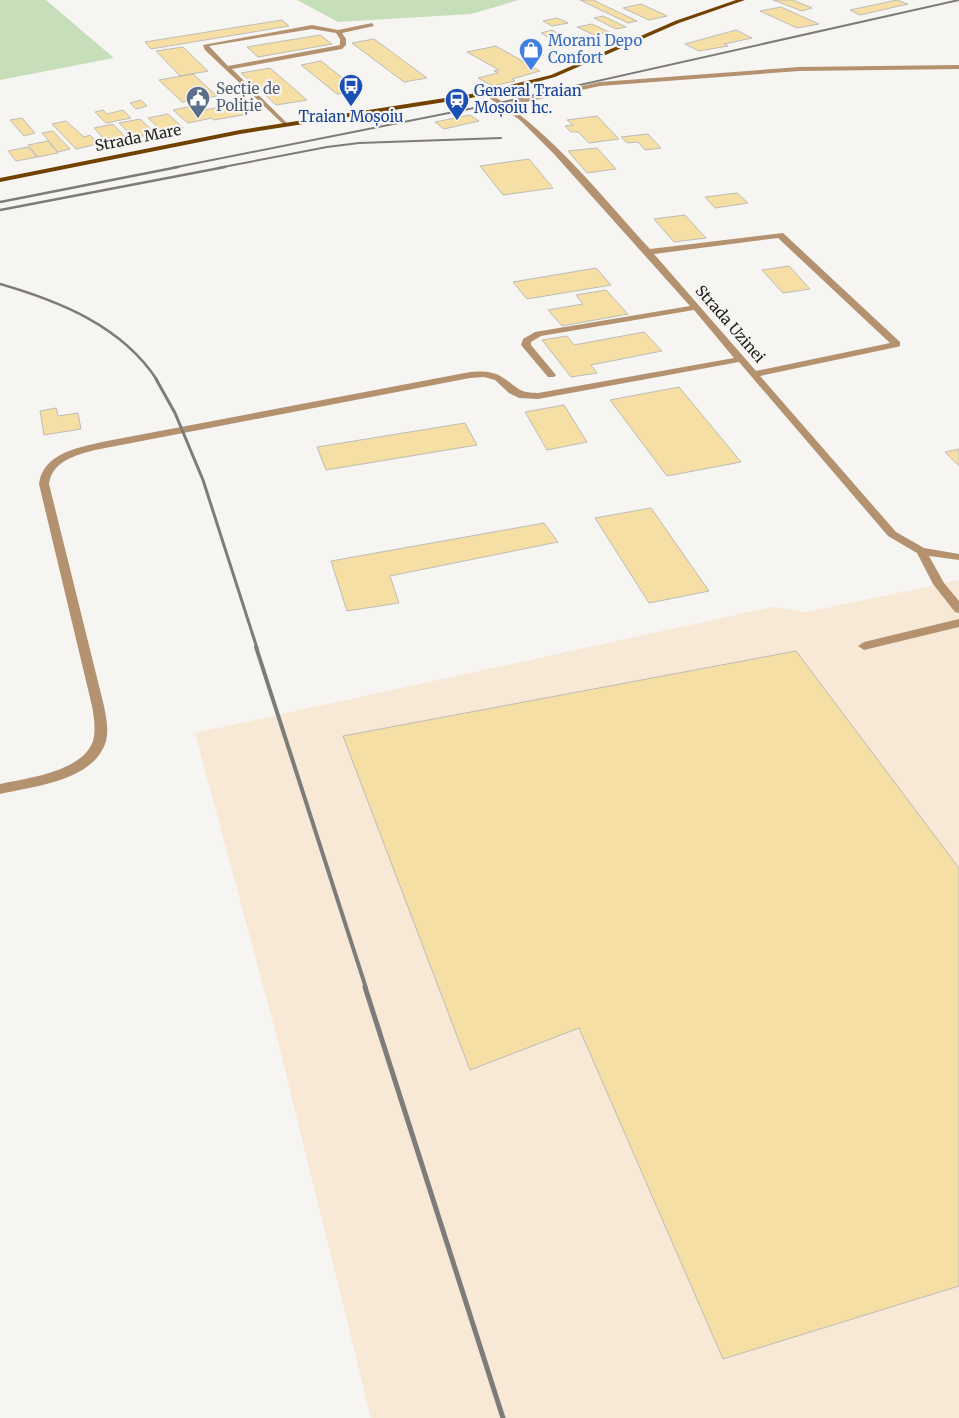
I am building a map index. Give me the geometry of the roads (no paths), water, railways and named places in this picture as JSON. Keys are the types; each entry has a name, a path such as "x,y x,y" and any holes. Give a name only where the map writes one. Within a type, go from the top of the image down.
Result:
{"main road":[{"name":"Strada Mare","path":"0,180 285,124 486,93 553,76 684,19 742,0"}],"street":[{"path":"285,124 207,49 206,45 312,27 338,32 372,25"},
{"path":"227,68 340,48 343,45 343,39 338,32"},
{"path":"503,105 600,84 799,69 959,67"},
{"name":"Strada Uzinei","path":"486,93 523,120 557,152 742,359 892,534 921,550 959,557"},
{"path":"648,252 780,235 896,344 755,374"},
{"path":"551,375 526,345 526,341 538,334 696,307"},
{"path":"0,789 44,779 75,768 91,757 99,743 101,726 98,706 44,484 45,475 49,468 60,460 96,448 181,430 470,375 485,374 498,378 522,396 538,396 742,359"},
{"path":"921,550 939,584 959,609"},
{"path":"864,646 959,623"}],"railway":[{"path":"172,168 499,103 959,0"},
{"path":"218,168 327,147 359,143 501,138"},
{"path":"0,202 178,167"},
{"path":"0,210 225,167"},
{"path":"0,284 66,308 108,330 143,361 157,380"},
{"path":"156,379 175,413 203,480 257,648"},
{"path":"256,647 366,988"},
{"path":"365,987 503,1418"}],"place":[{"name":"Morani Depo Confort","path":"531,71"},
{"name":"Traian Moșoiu","path":"351,107"},
{"name":"Secție de Poliție","path":"198,119"},
{"name":"General Traian Moșoiu hc.","path":"457,121"}]}
